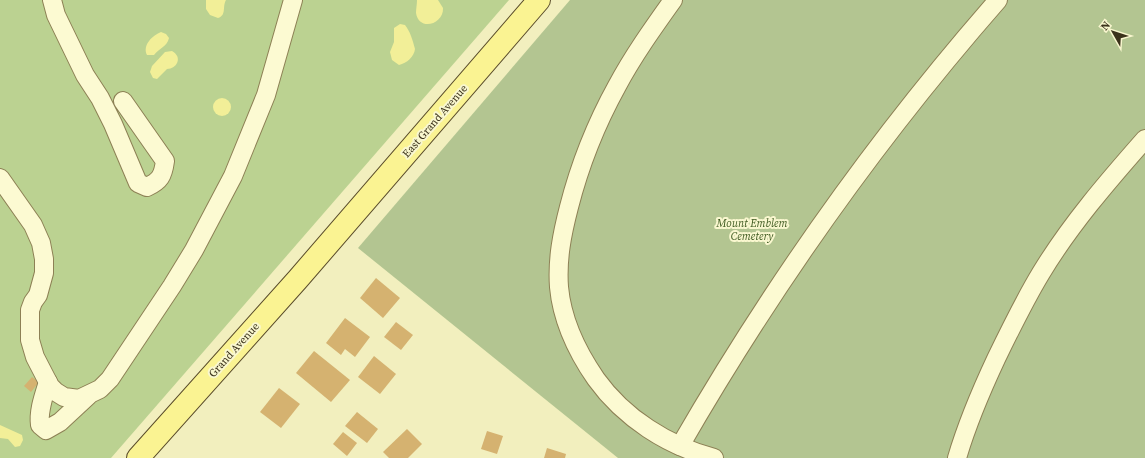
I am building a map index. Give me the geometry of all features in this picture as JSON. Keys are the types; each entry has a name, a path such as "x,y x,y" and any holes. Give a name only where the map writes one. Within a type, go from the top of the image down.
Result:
{"main road":[{"name":"East Grand Avenue","path":"330,242 540,0"},
{"name":"Grand Avenue","path":"138,458 330,242"}],"lane":[{"path":"52,0 56,15 85,75 100,98 113,124 138,183 147,188 155,184 164,174 165,161 123,101"},
{"path":"0,178 33,225 41,243 44,259 44,273 38,294 30,310 30,340 35,357 48,382 56,392 64,397 79,399 88,396 100,390 110,379 172,286 194,250 234,176 266,95 293,0"},
{"path":"673,0 617,85 590,141 573,193 560,244 560,287 563,306 577,346 600,385 630,416 653,432 680,446 714,458"},
{"path":"680,446 740,347 824,221 943,64 998,0"},
{"path":"957,458 981,392 1014,321 1041,273 1101,190 1145,139"},
{"path":"48,382 42,404 40,422 40,425 46,430 60,422 88,396"}],"green space":[{"path":"0,0 509,0 111,458 0,458"},
{"name":"Mount Emblem Cemetery","path":"570,0 1145,0 1145,458 618,458 358,248"}],"sand":[{"path":"206,0 226,0 221,17 218,18 210,15 206,9"},
{"path":"417,0 438,0 443,8 440,18 431,24 426,24 418,19 416,13"},
{"path":"400,24 407,27 415,49 410,59 399,65 392,60 390,52 394,42 394,28"},
{"path":"161,32 166,34 169,38 167,43 154,55 147,55 147,44 155,35"},
{"path":"172,51 178,59 176,65 167,69 157,79 153,78 150,72 152,66 165,52"},
{"path":"222,98 228,101 231,107 228,113 222,116 216,113 213,107 216,101"},
{"path":"0,425 22,435 23,440 20,446 15,447 8,439 0,438"}],"building":[{"path":"376,278 400,298 383,318 360,298"},
{"path":"345,318 370,337 355,357 345,349 341,355 326,343"},
{"path":"396,322 413,335 401,350 384,337"},
{"path":"314,351 350,380 331,402 296,373"},
{"path":"374,356 396,374 380,394 358,377"},
{"path":"32,377 39,382 31,392 24,386"},
{"path":"279,388 300,404 281,428 260,412"},
{"path":"357,412 378,429 367,443 345,426"},
{"path":"407,429 422,444 408,458 389,458 383,452"},
{"path":"487,431 503,436 497,454 481,449"},
{"path":"343,432 357,443 347,456 333,444"},
{"path":"547,448 566,454 565,458 544,458"}]}
